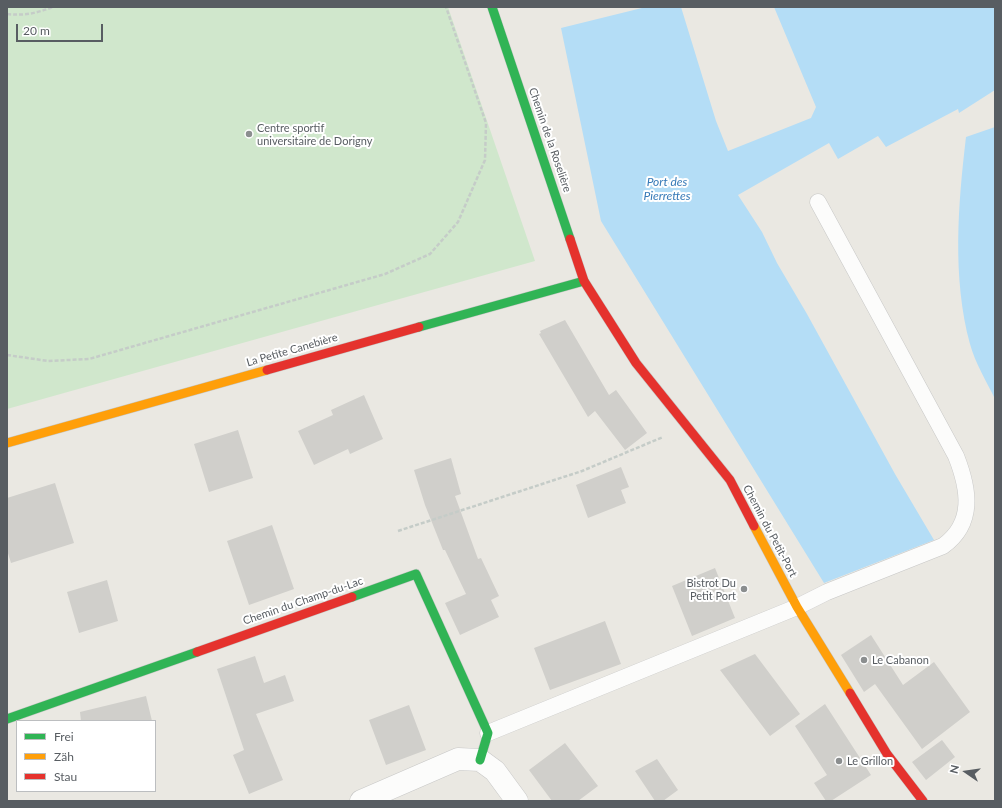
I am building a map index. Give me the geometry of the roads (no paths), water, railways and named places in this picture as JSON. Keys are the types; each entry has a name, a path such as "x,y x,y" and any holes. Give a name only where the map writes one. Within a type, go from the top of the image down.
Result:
{"street":[{"name":"Chemin de la Roselière","path":"492,7 584,281"},
{"name":"Chemin du Petit-Port","path":"584,281 636,362 730,480 797,607 887,754 923,801"},
{"name":"La Petite Canebière","path":"7,443 584,281"},
{"name":"Chemin du Champ-du-Lac","path":"7,719 416,574 488,733"},
{"path":"480,760 488,733"},
{"path":"360,801 458,759 480,760 495,771 517,801"}],"lane":[{"path":"488,733 797,607 826,592 943,546 953,540 963,526 967,500 963,477 956,456 818,202"}],"water":[{"name":"Port des Pierrettes","path":"646,7 681,7 716,121 728,151 811,118 816,107 774,7 995,7 995,90 959,113 958,109 886,147 878,136 838,159 829,143 738,195 762,232 777,263 807,314 895,474 934,540 824,583 601,221 561,28"},
{"path":"995,127 995,399 972,351 964,319 958,241 966,137"}],"place":[{"name":"Centre sportif universitaire de Dorigny","path":"249,134"},
{"name":"Bistrot Du Petit Port","path":"744,589"},
{"name":"Le Cabanon","path":"864,660"},
{"name":"Le Grillon","path":"839,761"}]}
